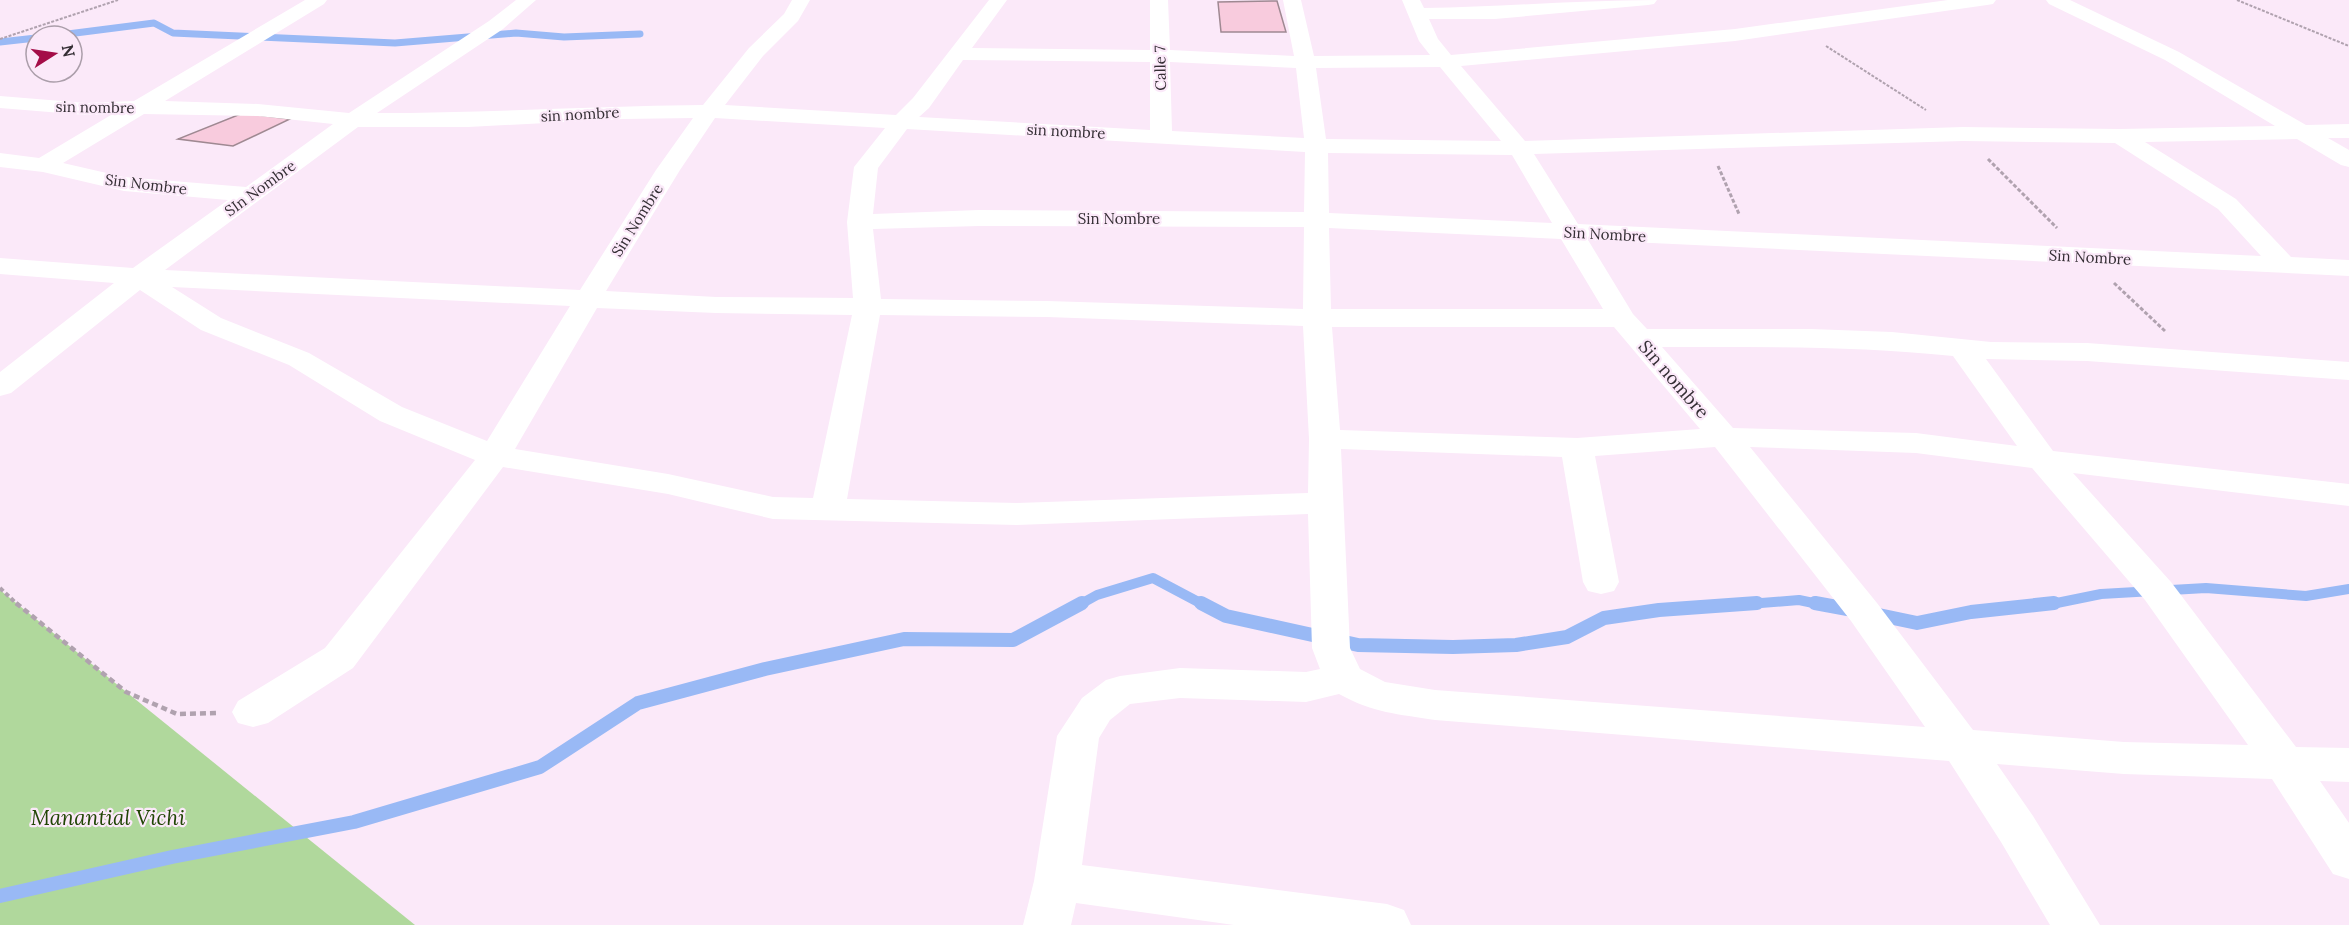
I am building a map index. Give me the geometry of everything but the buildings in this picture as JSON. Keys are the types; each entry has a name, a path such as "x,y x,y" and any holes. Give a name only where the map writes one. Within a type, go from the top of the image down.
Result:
{"street":[{"name":"Sin Nombre","path":"43,165 318,0"},
{"name":"SIn Nombre","path":"0,387 139,277 353,120 478,35 496,26 527,0"},
{"name":"Sin Nombre","path":"253,712 339,658 495,456 589,297 668,170 709,111 756,52 791,17 801,0"},
{"path":"828,510 868,307 860,222 866,167 902,122 921,103 998,0"},
{"name":"Calle 7","path":"1159,0 1161,136"},
{"path":"1292,0 1305,62 1316,146 1317,318 1325,439 1325,503 1331,648 1344,678 1376,696 1435,705 2124,758 2283,761 2349,765"},
{"path":"1414,7 1495,13 1648,0"},
{"path":"958,54 1160,56 1305,62 1446,61 1735,35 1987,0"},
{"path":"2055,0 2172,56 2349,160"},
{"path":"1594,3 1643,43"},
{"name":"Sin nombre","path":"1414,7 1430,41 1520,148 1630,328 1724,437 1864,612 1960,744 2076,925"},
{"name":"sin nombre","path":"0,102 86,109 141,107 258,110 353,120 468,120 624,112 709,111 1316,146 1520,148 1964,134 2121,136 2349,131"},
{"path":"2121,136 2227,204 2284,265"},
{"name":"Sin Nombre","path":"0,160 43,165 124,184 251,195"},
{"name":"Sin Nombre","path":"860,222 979,218 1317,220 2349,268"},
{"path":"0,266 139,277 589,297 716,305 1047,309 1630,328 1892,341 1963,349 2087,352 2345,374"},
{"path":"139,277 211,324 299,359 392,414 495,456 668,484 773,508 1017,514 1325,503"},
{"path":"1963,349 2043,460 2158,591 2283,761 2349,860"},
{"path":"1325,439 1578,448 1724,437 1916,442 2043,460 2349,495"},
{"path":"1578,448 1601,582"},
{"path":"1047,925 1057,881 1078,736 1096,709 1120,691 1180,683 1306,687 1344,678"},
{"path":"1057,881 1388,925"}],"path":[{"path":"0,39 117,0"},
{"path":"2237,0 2349,44"},
{"path":"1794,26 1964,134 2085,257 2197,360"},
{"path":"1708,143 1751,240"},
{"path":"0,588 126,692 177,714 253,712"}],"green space":[{"name":"Manantial Vichi","path":"0,590 415,925 0,925"}],"waterway":[{"path":"84,32 154,23 173,33 395,43 516,33 564,37 640,34"},
{"path":"0,42 24,39"},
{"path":"1079,605 1097,595 1153,578 1204,605"},
{"path":"2047,605 2101,594 2206,588 2306,596 2349,589"},
{"path":"1736,605 1799,600 1823,605"},
{"path":"0,896 172,857 354,822 540,767 638,703 765,669 904,639 1013,640 1082,603"},
{"path":"1201,603 1226,616 1358,645 1453,647 1516,645 1567,637 1604,618 1659,610 1757,603"},
{"path":"1815,603 1853,610"},
{"path":"1874,614 1917,623 1971,612 2054,603"}]}
